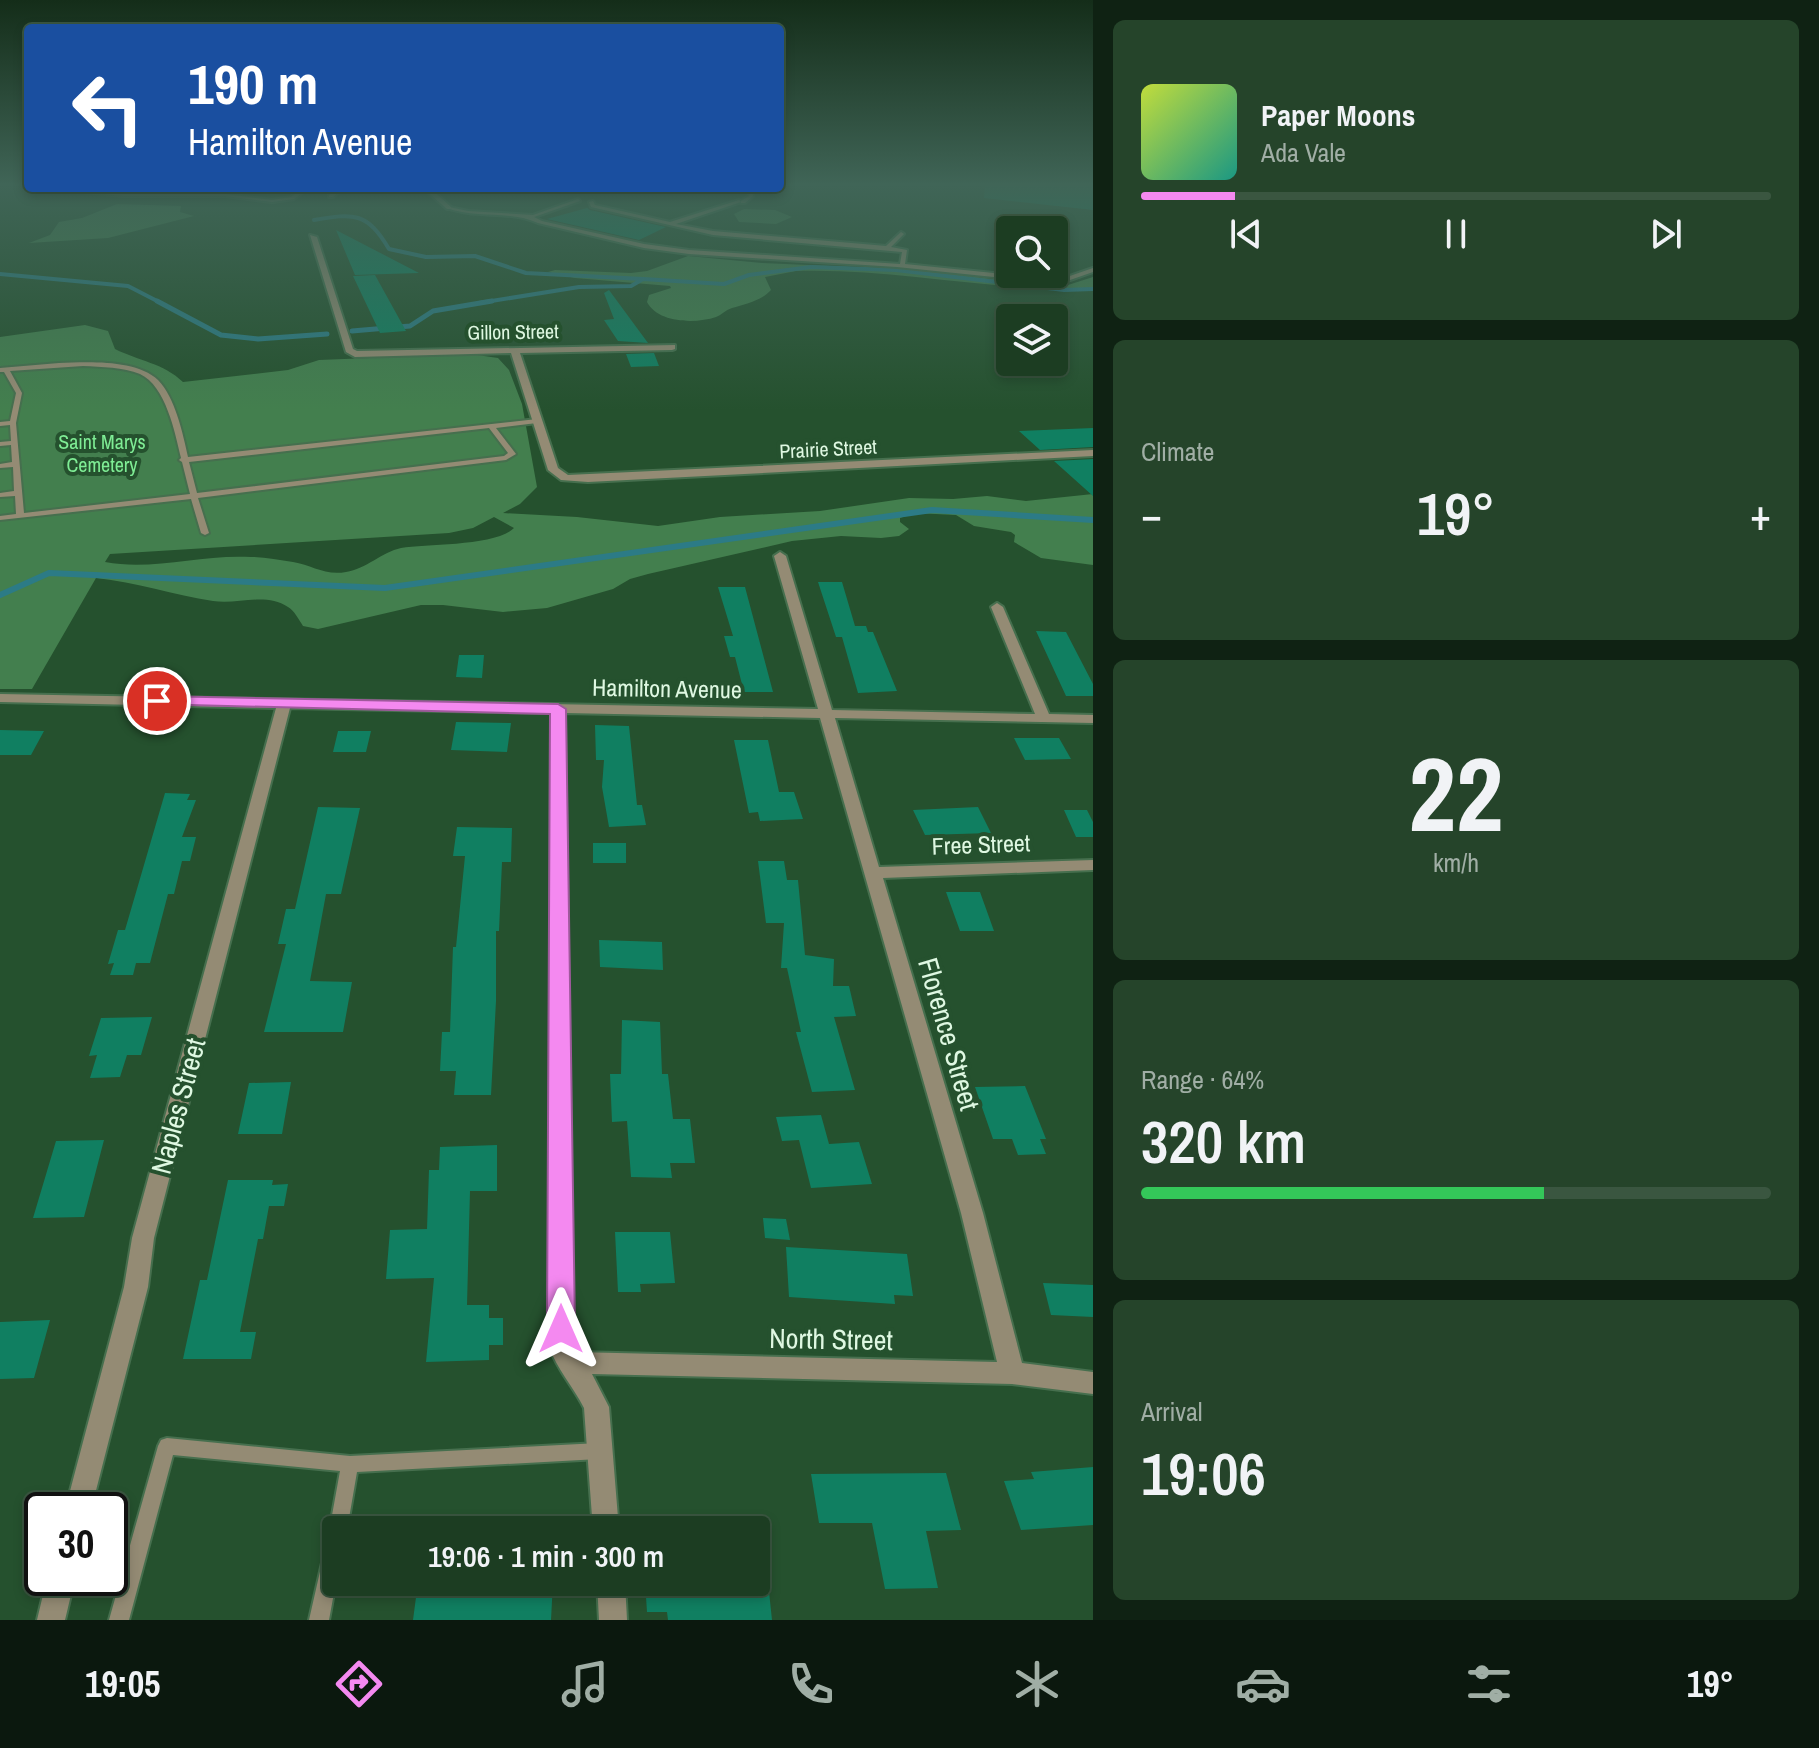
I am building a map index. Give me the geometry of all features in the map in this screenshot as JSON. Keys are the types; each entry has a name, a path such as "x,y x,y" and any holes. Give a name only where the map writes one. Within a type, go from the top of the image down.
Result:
{"street":[{"name":"Gillon Street","path":"320,259 349,350 356,354 672,347"},
{"path":"514,350 537,421"},
{"name":"Prairie Street","path":"537,421 553,470 564,477 588,479 1093,453"},
{"name":"Florence Street","path":"780,556 972,1213 1012,1373"},
{"path":"997,607 1044,718"},
{"name":"Hamilton Avenue","path":"0,698 1093,719"},
{"name":"Naples Street","path":"83,1492 136,1287 143,1238 284,703"},
{"path":"558,709 561,1346 567,1363 585,1385 596,1407 605,1516"},
{"name":"Free Street","path":"871,873 1093,865"},
{"name":"North Street","path":"567,1363 1012,1373 1093,1383"},
{"path":"51,1620 57,1596"},
{"path":"612,1596 613,1620"}],"lane":[{"path":"756,259 902,266 1051,281 1093,270"},
{"path":"902,266 903,259"},
{"path":"917,261 955,266"},
{"path":"3,370 110,365 144,372 156,382 168,405 205,533"},
{"path":"3,370 19,393 13,423 20,517"},
{"path":"183,460 537,421"},
{"path":"0,424 13,423"},
{"path":"0,518 511,457 512,454 491,426"},
{"path":"0,444 14,443"},
{"path":"0,466 17,464"},
{"path":"0,495 19,493"},
{"path":"119,1620 167,1446 350,1464 599,1451"},
{"path":"341,1516 350,1464"},
{"path":"319,1620 324,1596"}],"green space":[{"path":"681,259 715,259 924,270 996,279 996,285 870,273 796,271 765,277 771,290 758,299 716,317 688,321 659,314 647,302 649,295 670,286 575,278 548,272 647,271"},
{"path":"1093,277 1093,289 1038,288 1068,288 1068,285"},
{"name":"Saint Marys Cemetery","path":"85,325 108,331 115,349 159,366 183,382 288,370 319,360 470,354 498,358 509,370 522,404 537,487 520,504 503,513 658,526 720,517 820,511 909,498 987,496 1026,501 1093,494 1093,565 1041,558 1014,542 1015,535 1011,532 974,526 956,515 915,513 900,518 900,522 909,529 899,536 841,536 792,541 648,574 630,579 613,589 547,608 503,612 421,605 318,629 303,626 290,608 270,600 213,601 96,578 32,689 0,689 0,337","holes":["494,517 514,528 505,534 478,541 401,548 360,568 338,573 256,557 141,565 105,562 110,554 449,533 473,528"]}],"building":[{"path":"348,259 391,259 419,273 355,275"},
{"path":"375,275 406,331 380,333 353,276"},
{"path":"609,290 648,343 618,341 604,320 614,319 604,293"},
{"path":"654,353 659,366 631,367 626,354"},
{"path":"1093,428 1093,447 1040,450 1019,431"},
{"path":"1093,459 1093,496 1054,461"},
{"path":"818,582 842,582 855,626 866,626 868,632 873,632 897,691 858,693 842,637 836,637"},
{"path":"718,587 745,587 773,692 744,692 735,657 730,657 724,636 733,636"},
{"path":"1036,631 1066,632 1093,684 1093,696 1066,696"},
{"path":"459,655 484,655 482,678 456,677"},
{"path":"456,722 511,723 507,752 451,750"},
{"path":"595,725 629,726 637,805 642,805 646,825 609,827 602,787 604,760 596,760"},
{"path":"0,730 44,731 31,755 0,755"},
{"path":"338,731 371,731 366,752 333,752"},
{"path":"1014,738 1059,738 1071,759 1025,760"},
{"path":"734,740 768,740 779,792 794,792 803,819 760,821 758,812 749,813"},
{"path":"165,793 190,794 187,800 196,800 182,837 196,837 190,861 182,861 174,894 168,894 150,963 136,963 133,975 110,975 114,963 108,964 118,930 125,930"},
{"path":"318,807 360,808 341,894 326,894 310,981 352,982 343,1032 264,1032 286,944 278,944 286,909 295,909"},
{"path":"978,807 991,833 925,835 913,810"},
{"path":"1064,810 1087,810 1093,822 1093,837 1076,837"},
{"path":"457,827 512,828 511,862 502,862 499,931 496,931 491,1095 454,1095 456,1071 440,1071 442,1032 450,1032 453,947 456,947 465,856 453,856"},
{"path":"593,843 626,843 626,863 593,863"},
{"path":"758,861 784,861 787,880 798,880 805,955 834,959 833,986 849,986 856,1016 834,1017 855,1090 812,1092 796,1032 801,1032 787,968 781,968 784,923 766,923"},
{"path":"946,892 980,892 994,931 960,931"},
{"path":"599,940 662,942 663,970 600,967"},
{"path":"152,1017 141,1055 127,1055 120,1077 90,1078 97,1055 89,1056 101,1018"},
{"path":"622,1020 660,1022 662,1074 668,1074 673,1119 690,1119 695,1163 670,1163 672,1178 631,1177 627,1121 612,1122 610,1074 621,1074"},
{"path":"291,1082 282,1134 238,1134 249,1083"},
{"path":"1025,1086 1046,1139 1040,1139 1046,1154 1018,1155 1012,1139 993,1139 975,1087"},
{"path":"821,1115 829,1144 859,1142 872,1184 811,1188 799,1140 782,1141 776,1117"},
{"path":"104,1140 84,1217 33,1218 56,1141"},
{"path":"497,1145 497,1191 470,1191 467,1305 489,1305 489,1318 503,1318 503,1345 489,1345 489,1360 426,1362 434,1278 386,1279 390,1230 427,1229 429,1170 439,1170 440,1147"},
{"path":"228,1180 273,1180 272,1185 288,1184 284,1206 269,1206 263,1239 258,1239 240,1332 256,1332 251,1359 183,1359 200,1280 207,1280"},
{"path":"763,1218 786,1219 790,1240 765,1238"},
{"path":"615,1232 670,1232 675,1283 640,1284 641,1292 618,1292"},
{"path":"786,1247 907,1254 913,1296 894,1295 895,1304 789,1297"},
{"path":"1043,1283 1093,1285 1093,1317 1051,1315"},
{"path":"50,1320 34,1378 0,1379 0,1322"},
{"path":"1093,1467 1093,1525 1021,1530 1004,1481 1034,1479 1031,1472"},
{"path":"946,1473 961,1530 926,1531 938,1588 885,1589 872,1523 819,1523 811,1474"},
{"path":"416,1596 552,1596 551,1620 413,1620"},
{"path":"646,1596 769,1596 772,1620 668,1620 667,1612 647,1612"}],"waterway":[{"path":"483,259 526,273 643,279"},
{"path":"643,279 724,284 749,275 811,267 896,270 1064,290 1093,289"},
{"path":"0,274 128,286 161,303"},
{"path":"479,303 579,287 631,286 643,279"},
{"path":"157,301 221,335 258,339 327,334"},
{"path":"352,331 410,326 433,311 492,301"},
{"path":"0,595 49,573 385,588 932,510 1093,520"}],"route":[{"path":"157,701 558,709 561,1329"}]}
